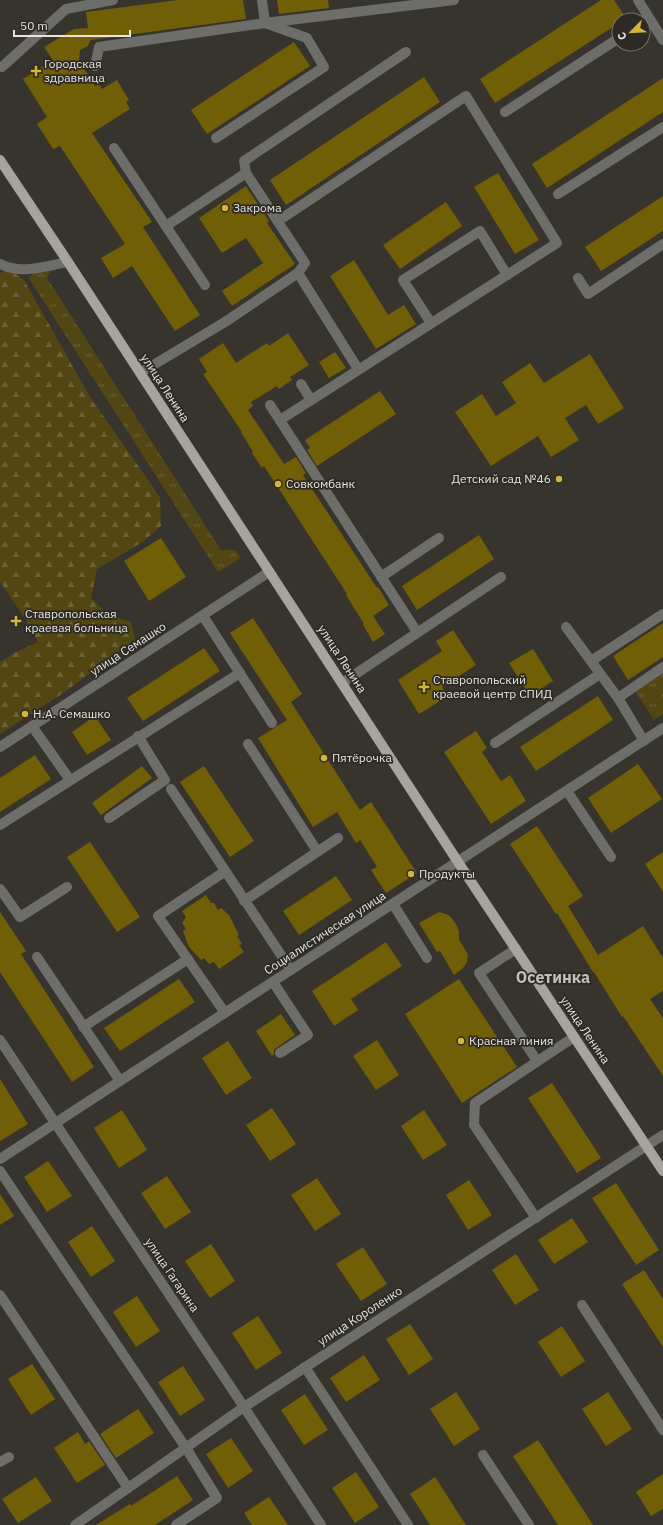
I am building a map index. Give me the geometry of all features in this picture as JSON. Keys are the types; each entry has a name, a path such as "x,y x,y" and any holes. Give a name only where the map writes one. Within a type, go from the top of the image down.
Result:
{"main road":[{"name":"улица Ленина","path":"0,160 68,262 458,862 663,1171"}],"street":[{"path":"2,67 64,5 113,0"},
{"path":"262,0 265,23"},
{"path":"95,66 99,46 265,23 454,0"},
{"path":"638,0 643,12"},
{"path":"216,138 324,67 307,38 265,23"},
{"path":"651,26 663,40"},
{"path":"505,112 611,43"},
{"path":"140,373 225,322 298,273 305,263 246,173 244,160 406,52"},
{"path":"278,221 466,96 557,243 358,368 280,420"},
{"path":"558,194 663,127"},
{"path":"114,148 204,285"},
{"path":"166,226 246,173"},
{"path":"431,323 403,280 480,231 507,275"},
{"path":"578,278 588,294 663,244"},
{"path":"0,264 6,268 26,270 68,262"},
{"path":"298,273 358,368"},
{"path":"301,384 311,400"},
{"path":"270,405 417,632"},
{"path":"381,577 439,538"},
{"name":"улица Семашко","path":"0,747 269,572"},
{"path":"342,683 501,577"},
{"path":"591,661 663,614"},
{"path":"203,616 272,723"},
{"path":"566,627 618,698 644,740"},
{"path":"618,698 663,667"},
{"path":"0,825 138,736 240,673"},
{"path":"495,743 600,674"},
{"path":"32,726 70,780"},
{"name":"Социалистическая улица","path":"0,1159 663,728"},
{"path":"109,818 165,780 138,736"},
{"path":"248,744 317,851"},
{"path":"171,789 224,872 291,970"},
{"path":"567,791 611,857"},
{"path":"244,901 338,838"},
{"path":"224,872 158,916 225,1013"},
{"path":"0,889 20,917 67,887"},
{"path":"393,904 427,958"},
{"path":"516,949 480,973 537,1061"},
{"path":"36,957 120,1081"},
{"path":"83,1027 188,959"},
{"path":"273,982 308,1034 280,1053"},
{"path":"536,1218 474,1125 475,1103 574,1037"},
{"name":"улица Гагарина","path":"1,1045 56,1122 321,1525"},
{"name":"улица Короленко","path":"76,1525 244,1407 663,1135"},
{"path":"0,1171 186,1448 217,1498 176,1525"},
{"path":"0,1295 128,1488"},
{"path":"582,1305 663,1430"},
{"path":"305,1367 408,1525"},
{"path":"483,1455 529,1525"}],"green space":[{"path":"50,263 53,267 47,278 221,550 235,550 241,558 218,572 28,277"},
{"path":"9,269 24,280 90,397 160,497 161,526 144,541 97,569 91,598 107,614 131,622 135,639 65,692 0,734 0,662 16,652 38,642 26,620 0,582 0,273"},
{"path":"663,670 663,714 654,720 634,689"}],"building":[{"path":"178,0 243,0 246,19 90,40 88,46 80,50 79,61 95,86 99,84 102,89 117,80 129,100 126,102 130,109 92,133 152,222 143,227 200,315 175,331 132,266 113,278 101,258 125,244 60,146 53,149 37,124 47,117 23,79 53,60 44,47 74,29 88,28 86,12"},
{"path":"277,0 328,0 329,8 279,14"},
{"path":"601,0 614,0 622,12 611,12 611,28 495,103 480,79"},
{"path":"294,42 310,66 207,134 191,110"},
{"path":"424,77 440,102 286,205 270,180"},
{"path":"663,78 663,112 547,188 532,164"},
{"path":"498,173 539,240 515,254 474,187"},
{"path":"246,186 269,221 267,223 295,264 232,306 222,291 263,263 246,238 222,253 199,218"},
{"path":"663,196 663,231 601,271 585,247"},
{"path":"446,202 462,226 400,269 383,245"},
{"path":"354,260 388,315 404,305 416,324 376,349 330,276"},
{"path":"288,333 309,365 290,377 292,380 279,389 277,386 251,402 253,406 248,410 284,464 296,457 306,473 303,475 389,605 373,616 385,634 373,642 346,595 347,594 264,466 262,468 252,453 253,452 242,432 203,374 207,372 199,359 223,343 236,363 267,343 269,346"},
{"path":"335,352 346,368 329,378 319,362"},
{"path":"590,354 624,408 598,424 586,405 565,418 579,440 551,457 538,436 491,466 455,412 482,394 496,416 516,403 502,382 530,363 544,383"},
{"path":"380,391 396,414 317,466 307,450 310,448 305,440"},
{"path":"479,535 494,559 417,610 402,586"},
{"path":"161,538 186,577 149,601 124,561"},
{"path":"253,618 302,694 291,702 360,810 371,802 417,873 386,893 371,870 377,867 360,840 356,843 337,812 313,827 258,738 287,720 230,633"},
{"path":"663,623 663,657 628,680 613,656"},
{"path":"453,630 476,665 442,687 448,696 419,714 398,680 442,651 436,641"},
{"path":"204,648 220,671 143,721 127,698"},
{"path":"533,649 553,681 530,696 509,663"},
{"path":"598,696 613,720 536,771 520,747"},
{"path":"95,716 111,740 87,755 72,732"},
{"path":"476,731 487,748 482,752 501,781 510,775 526,801 491,824 444,752"},
{"path":"35,755 51,779 0,812 0,778"},
{"path":"638,764 662,799 611,833 588,798"},
{"path":"142,766 152,778 101,815 92,803"},
{"path":"204,766 254,841 230,857 180,782"},
{"path":"537,826 583,896 568,906 598,955 643,926 663,958 663,991 650,999 663,1018 663,1076 623,1016 622,1017 557,913 556,914 510,844"},
{"path":"90,842 140,917 117,932 67,857"},
{"path":"663,852 663,892 645,864"},
{"path":"336,876 352,900 299,935 283,911"},
{"path":"206,895 211,903 214,903 218,910 221,908 229,915 239,935 237,936 242,944 239,945 244,952 219,969 214,962 209,964 204,958 201,960 189,947 183,931 186,929 182,923 186,917 182,911"},
{"path":"0,912 26,951 21,954 94,1067 72,1082 0,972"},
{"path":"439,912 449,915 456,924 459,931 459,940 468,954 467,962 463,968 454,975 440,951 437,952 419,923"},
{"path":"386,942 402,966 351,999 358,1010 334,1026 312,991"},
{"path":"179,979 195,1002 120,1051 104,1028"},
{"name":"Красная линия","path":"459,979 517,1067 462,1103 405,1014"},
{"path":"281,1014 295,1035 276,1048 272,1056 256,1031"},
{"path":"377,1040 399,1075 376,1090 353,1056"},
{"path":"228,1041 252,1078 226,1095 202,1058"},
{"path":"0,1079 28,1124 0,1141"},
{"path":"552,1083 601,1158 577,1173 528,1098"},
{"path":"272,1108 296,1144 270,1161 246,1125"},
{"path":"122,1110 147,1150 119,1168 94,1128"},
{"path":"424,1110 447,1145 423,1160 401,1126"},
{"path":"48,1161 72,1196 47,1212 24,1177"},
{"path":"167,1176 191,1212 165,1229 141,1193"},
{"path":"317,1178 341,1214 315,1231 291,1195"},
{"path":"469,1180 492,1215 468,1230 446,1195"},
{"path":"616,1183 659,1250 636,1265 592,1198"},
{"path":"0,1194 14,1216 0,1225"},
{"path":"572,1218 588,1242 554,1264 538,1240"},
{"path":"92,1226 115,1261 91,1277 68,1242"},
{"path":"211,1244 235,1281 210,1298 185,1261"},
{"path":"363,1247 387,1284 361,1301 336,1264"},
{"path":"516,1254 539,1290 515,1305 492,1270"},
{"path":"644,1270 663,1299 663,1347 622,1284"},
{"path":"137,1296 160,1331 136,1347 113,1312"},
{"path":"258,1316 282,1353 256,1370 232,1333"},
{"path":"410,1324 433,1359 409,1375 386,1339"},
{"path":"562,1326 585,1361 561,1377 538,1342"},
{"path":"364,1355 380,1380 346,1402 330,1378"},
{"path":"32,1364 55,1399 31,1415 8,1379"},
{"path":"183,1366 205,1400 180,1416 158,1382"},
{"path":"456,1392 480,1429 454,1446 430,1409"},
{"path":"608,1392 632,1429 606,1446 582,1409"},
{"path":"305,1394 328,1430 304,1445 281,1410"},
{"path":"138,1409 154,1433 116,1458 100,1434"},
{"path":"78,1432 85,1444 89,1441 105,1465 77,1483 54,1448"},
{"path":"231,1438 253,1471 228,1488 206,1454"},
{"path":"538,1440 593,1525 558,1525 513,1456"},
{"path":"356,1472 379,1507 355,1523 332,1488"},
{"path":"663,1474 663,1509 651,1516 636,1492"},
{"path":"177,1476 193,1500 155,1525 96,1525 130,1504 131,1506"},
{"path":"36,1477 52,1501 18,1523 2,1499"},
{"path":"435,1477 466,1525 430,1525 410,1494"},
{"path":"269,1497 288,1525 252,1525 244,1513"}],"place":[{"name":"Городская здравница","path":"36,71"},
{"name":"Закрома","path":"225,208"},
{"name":"Детский сад №46","path":"559,479"},
{"name":"Совкомбанк","path":"278,484"},
{"name":"Ставропольская краевая больница","path":"16,621"},
{"name":"Ставропольский краевой центр СПИД","path":"424,687"},
{"name":"Н.А. Семашко","path":"25,714"},
{"name":"Пятёрочка","path":"324,758"},
{"name":"Продукты","path":"411,874"},
{"name":"Красная линия","path":"461,1041"}],"district":[{"name":"Осетинка","path":"553,977"}]}
